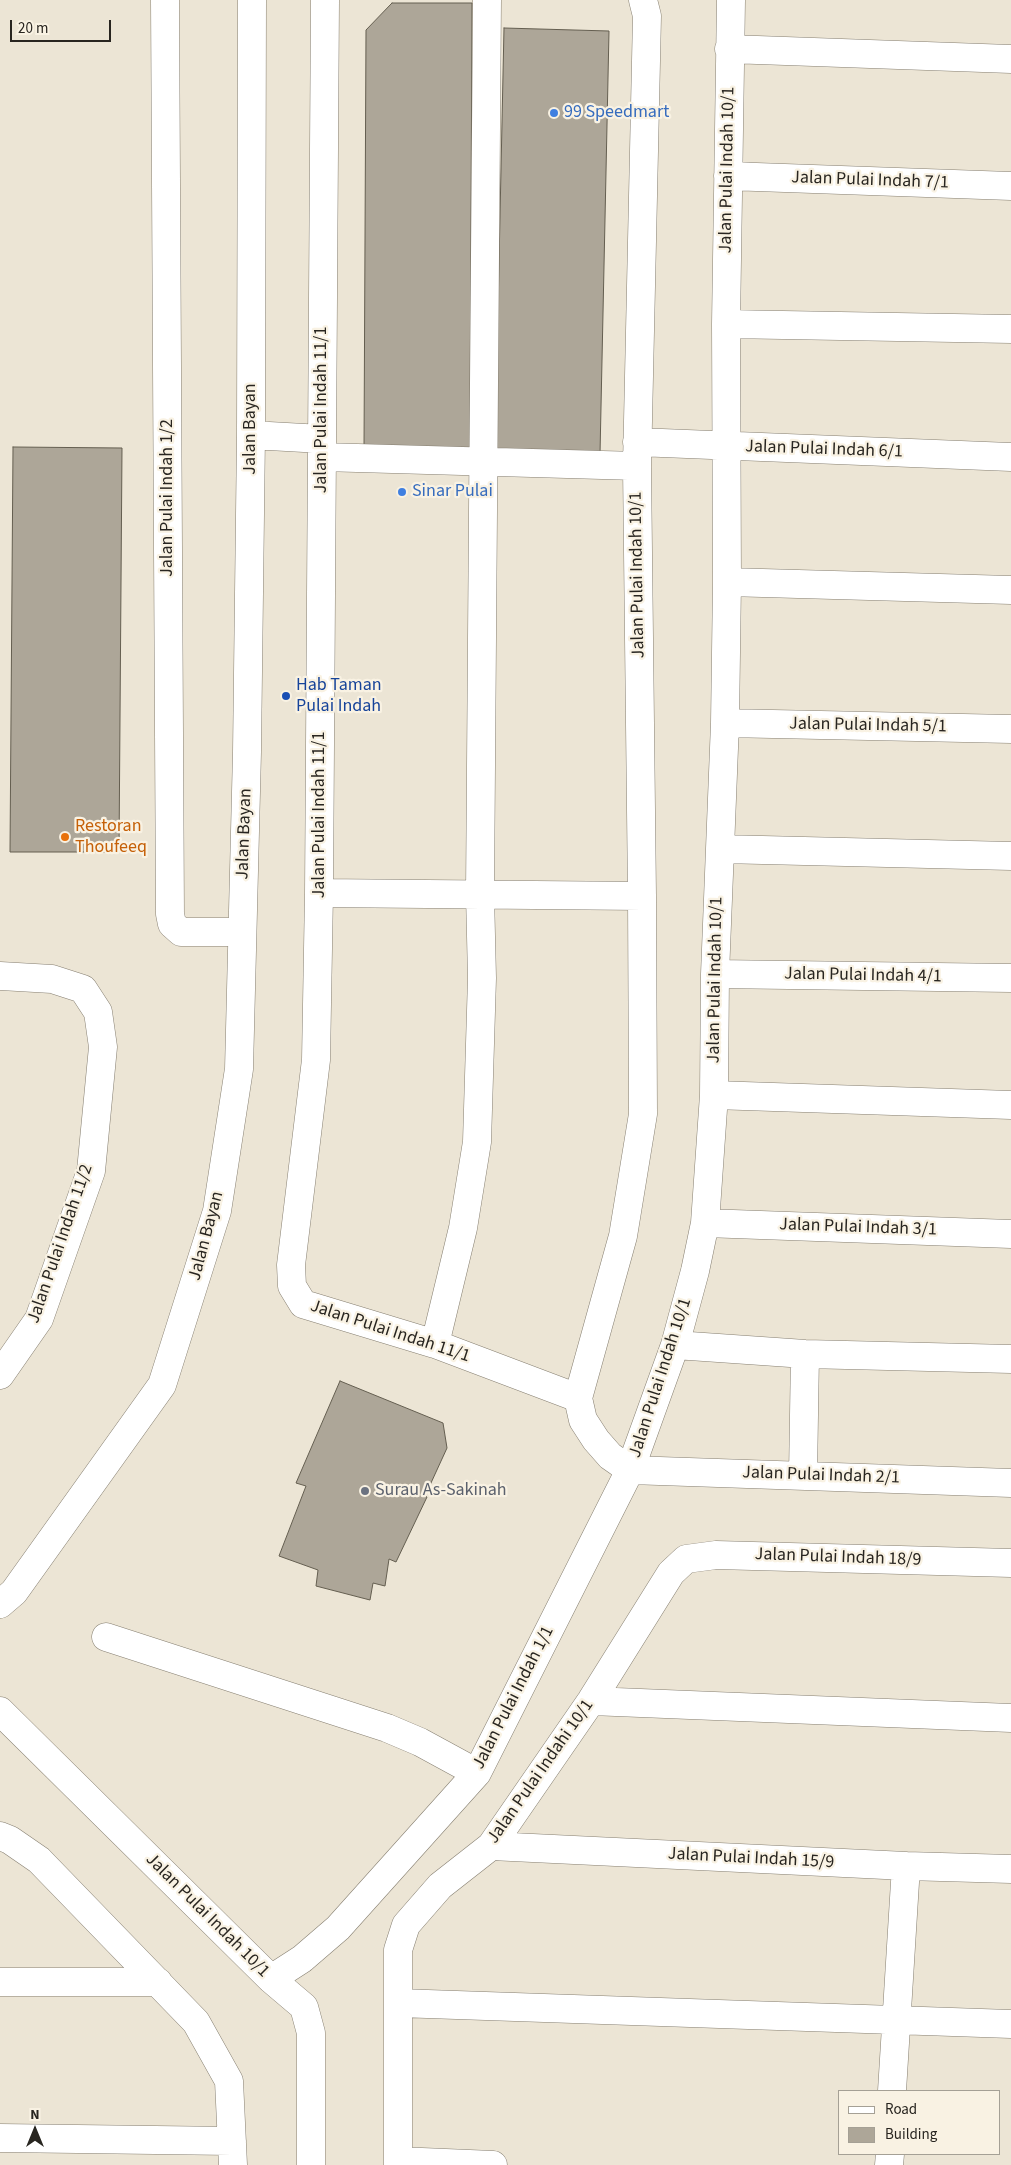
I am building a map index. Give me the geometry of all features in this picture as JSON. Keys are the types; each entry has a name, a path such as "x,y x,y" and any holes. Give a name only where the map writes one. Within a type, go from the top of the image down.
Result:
{"street":[{"name":"Jalan Pulai Indah 1/2","path":"165,0 170,914 172,924 181,932 242,932"},
{"name":"Jalan Bayan","path":"0,1604 14,1592 162,1385 217,1211 238,1069 242,932 247,752 251,435 252,0"},
{"name":"Jalan Pulai Indah 11/1","path":"325,0 319,893 316,1060 291,1265 292,1286 303,1304 435,1344 578,1398"},
{"path":"435,1344 463,1228 477,1142 482,978 480,894 487,0"},
{"name":"Jalan Pulai Indah 10/1","path":"643,0 647,16 637,454 643,1114 623,1236 578,1398 583,1420 596,1440 610,1456 630,1470 675,1346 695,1271 705,1223 714,1095 714,974 721,849 728,582 726,324 731,0"},
{"path":"729,49 1011,59"},
{"name":"Jalan Pulai Indah 7/1","path":"728,176 1011,186"},
{"path":"726,324 1011,329"},
{"name":"Jalan Pulai Indah 6/1","path":"251,435 322,448 484,462 637,454 728,446 1011,457"},
{"path":"728,582 1011,590"},
{"name":"Jalan Pulai Indah 5/1","path":"725,723 1011,729"},
{"path":"721,849 1011,856"},
{"path":"319,893 642,896"},
{"name":"Jalan Pulai Indah 4/1","path":"714,974 1011,978"},
{"name":"Jalan Pulai Indah 11/2","path":"0,976 52,979 83,989 98,1012 103,1047 90,1171 40,1319 0,1375"},
{"path":"714,1095 1011,1105"},
{"name":"Jalan Pulai Indah 3/1","path":"705,1223 1011,1234"},
{"path":"675,1346 805,1354 1011,1359"},
{"path":"803,1476 805,1354"},
{"name":"Jalan Pulai Indah 2/1","path":"630,1470 1011,1483"},
{"name":"Jalan Pulai Indah 1/1","path":"271,1979 302,1959 338,1928 477,1773 630,1470"},
{"name":"Jalan Pulai Indah 18/9","path":"671,1573 686,1559 716,1555 1011,1563"},
{"name":"Jalan Pulai Indahi 10/1","path":"398,2163 398,1950 406,1925 440,1886 491,1846 591,1701 671,1573"},
{"path":"106,1637 386,1728 420,1742 477,1773"},
{"path":"591,1701 1011,1718"},
{"name":"Jalan Pulai Indah 10/1","path":"0,1710 271,1979 304,2007 311,2033 311,2165"},
{"path":"0,1836 10,1840 40,1860 196,2022 229,2082 232,2153 0,2138"},
{"name":"Jalan Pulai Indah 15/9","path":"491,1846 906,1866 1011,1869"},
{"path":"892,2090 906,1866"},
{"path":"0,1982 158,1982"},
{"path":"398,2004 1011,2024"},
{"path":"398,2163 493,2165"}],"building":[{"path":"392,3 472,3 470,449 364,448 366,30"},
{"path":"504,28 609,31 600,454 495,452"},
{"path":"13,447 122,448 119,852 10,852"},
{"name":"Surau As-Sakinah","path":"340,1381 443,1423 447,1448 425,1496 427,1497 396,1562 389,1559 385,1586 373,1583 370,1600 316,1586 318,1570 279,1556 306,1486 296,1483"}],"place":[{"name":"99 Speedmart","path":"554,113"},
{"name":"Sinar Pulai","path":"402,492"},
{"name":"Hab Taman Pulai Indah","path":"286,696"},
{"name":"Restoran Thoufeeq","path":"65,837"},
{"name":"Surau As-Sakinah","path":"365,1491"}]}
